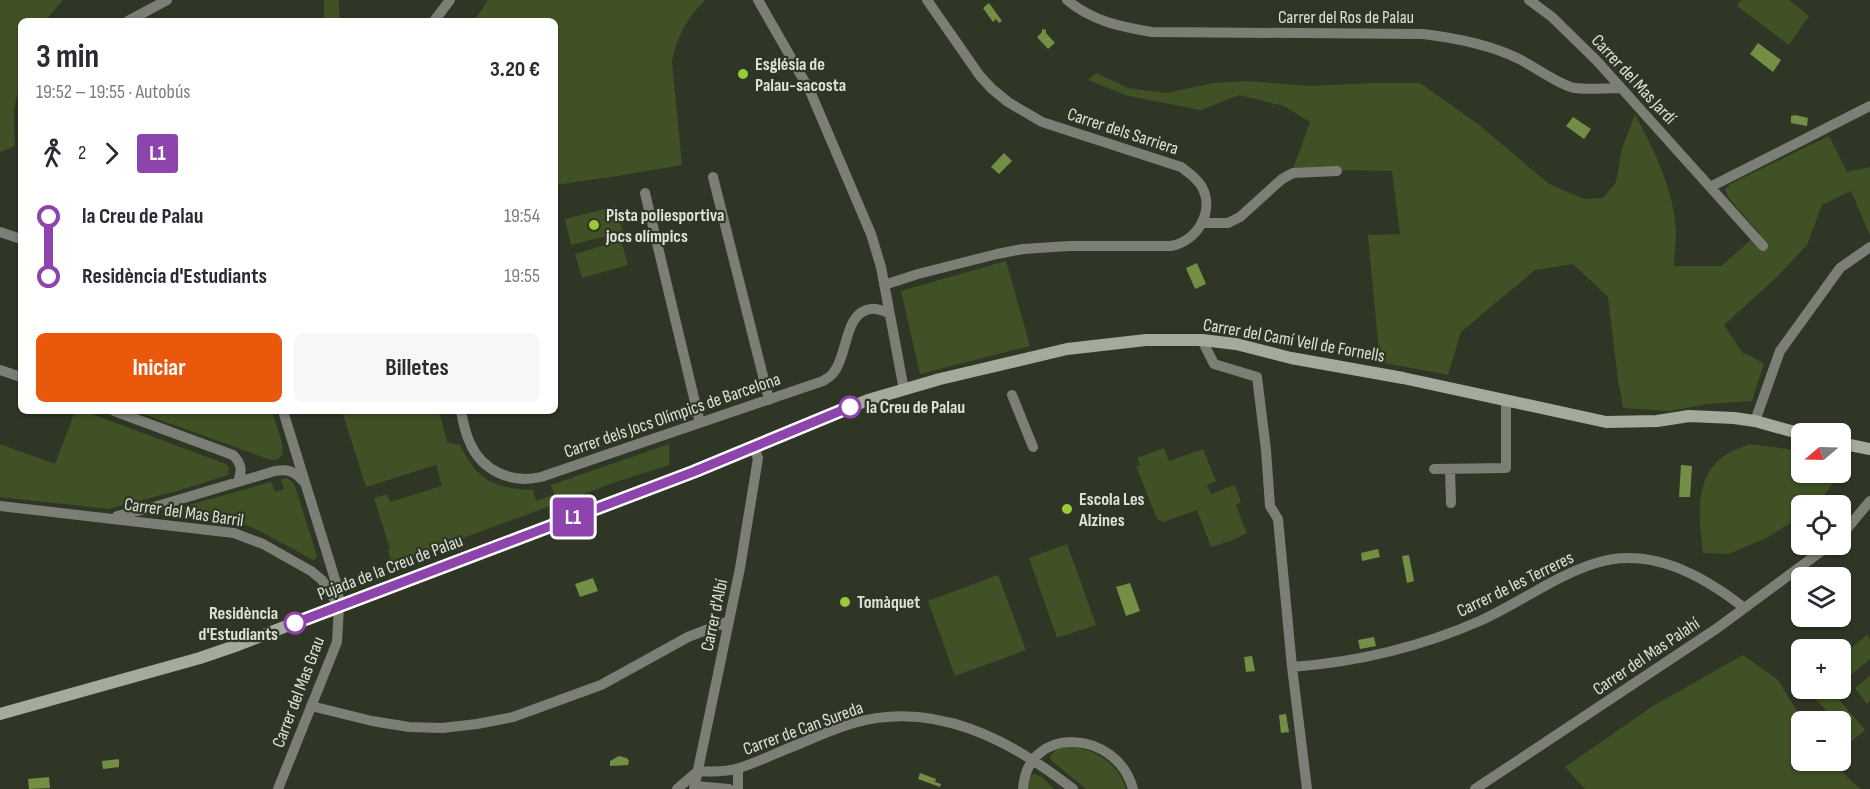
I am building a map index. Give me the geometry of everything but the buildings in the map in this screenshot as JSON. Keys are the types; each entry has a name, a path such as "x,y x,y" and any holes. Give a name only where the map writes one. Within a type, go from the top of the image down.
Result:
{"street":[{"path":"134,18 168,0"},
{"path":"436,18 450,0"},
{"path":"758,0 810,91 871,234 881,267 904,390"},
{"name":"Carrer dels Sarriera","path":"927,0 980,76 1008,102 1042,122 1181,167 1195,177 1206,198 1202,223"},
{"name":"Carrer del Ros de Palau","path":"1067,0 1077,9 1119,27 1152,32 1424,34 1449,37 1504,52 1575,88 1621,88"},
{"name":"Carrer del Mas Jardí","path":"1529,0 1552,16 1597,61 1763,246"},
{"path":"1710,187 1870,106"},
{"path":"884,285 918,274 1023,249 1180,244 1189,240 1202,223 1228,223 1240,217 1282,178 1293,172 1337,171"},
{"path":"712,177 769,400"},
{"path":"645,193 700,423"},
{"path":"0,232 18,238"},
{"path":"1755,421 1780,351 1840,268 1870,247"},
{"name":"Carrer dels Jocs Olímpics de Barcelona","path":"462,414 470,443 482,461 494,471 504,476 525,480 541,477 823,381 834,373 843,356 852,322 859,313 872,308 889,313"},
{"name":"Carrer del Camí Vell de Fornells","path":"753,447 868,400 940,379 1066,349 1146,340 1202,340 1236,344 1291,358 1403,378 1606,422 1657,421 1689,416 1755,421 1791,431"},
{"path":"1202,340 1214,364 1257,377 1270,506 1278,519 1292,667 1307,789"},
{"path":"0,370 18,376"},
{"path":"1012,395 1033,447"},
{"path":"1434,469 1506,468 1506,400"},
{"path":"122,414 233,455 240,463 241,472 238,482"},
{"name":"Carrer del Mas Grau","path":"278,789 337,642 339,606 338,589 284,414"},
{"path":"275,471 290,456 292,438"},
{"path":"1851,445 1870,449"},
{"name":"Pujada de la Creu de Palau","path":"0,714 200,658 693,472 753,447"},
{"name":"Carrer d'Albí","path":"695,788 740,568 758,458 753,447"},
{"path":"109,518 286,469 306,484"},
{"path":"1450,469 1451,503"},
{"path":"1851,524 1870,501"},
{"path":"157,523 159,509 163,504"},
{"name":"Carrer del Mas Barril","path":"0,506 219,530 255,540 317,575 339,606"},
{"name":"Carrer del Mas Palahí","path":"1475,789 1670,660 1816,555"},
{"name":"Carrer de les Terreres","path":"1292,667 1344,662 1402,650 1483,619 1596,563 1616,559 1639,558 1662,562 1688,571 1716,586 1743,607"},
{"path":"311,706 372,721 409,727 442,728 513,717 601,685 688,637 729,621"},
{"name":"Carrer de Can Sureda","path":"698,771 738,769 856,723 902,717 948,721 993,737 1033,760 1073,789"},
{"path":"1023,789 1025,776 1033,760 1044,750 1058,744 1074,742 1090,744 1104,750 1121,764 1133,789"},
{"path":"738,769 738,789"},
{"path":"677,789 698,771"},
{"path":"695,788 729,789"}],"shaded area":[{"path":"0,0 63,0 48,18 18,18 15,146 0,152"},
{"path":"324,0 339,0 340,18 324,18"},
{"path":"488,0 705,0 693,13 684,28 676,44 672,62 682,165 558,185 558,18 476,18"},
{"path":"1741,0 1789,0 1809,16 1789,45 1737,6"},
{"path":"989,3 1002,21 999,23 996,19 993,22 983,8"},
{"path":"1042,29 1046,30 1055,43 1048,49 1037,37"},
{"path":"1758,43 1781,60 1773,72 1750,54"},
{"path":"1096,73 1128,88 1167,93 1213,83 1247,81 1309,86 1420,83 1478,124 1549,184 1584,199 1603,198 1616,182 1622,148 1635,115 1656,157 1668,188 1675,219 1674,266 1721,266 1759,233 1728,197 1725,190 1730,184 1829,136 1847,172 1870,167 1870,236 1851,191 1822,205 1807,245 1778,276 1724,325 1742,352 1764,363 1752,401 1708,404 1670,411 1623,408 1608,297 1573,264 1535,270 1461,332 1448,375 1380,362 1368,235 1400,234 1392,171 1293,169 1310,122 1284,106 1239,95 1201,110 1128,96 1088,80"},
{"path":"1791,116 1808,118 1807,126 1791,123"},
{"path":"1573,117 1591,129 1584,139 1566,126"},
{"path":"1004,153 1012,161 999,174 991,167"},
{"name":"Pista poliesportiva jocs olímpics","path":"616,206 623,232 571,245 565,219"},
{"path":"621,240 628,265 582,278 575,254"},
{"path":"1006,261 1030,346 920,374 901,291"},
{"path":"1197,263 1206,284 1195,289 1186,268"},
{"path":"74,414 92,414 229,467 228,475 108,509 0,497 0,444 55,464"},
{"path":"143,414 273,414 283,454 278,459 271,460"},
{"path":"343,414 440,414 447,442 460,445 481,475 497,485 533,490 536,501 554,494 551,485 669,444 669,465 616,482 392,564 388,550 390,549 374,498 387,494 390,502 442,486 436,465 366,487"},
{"path":"1750,444 1791,450 1791,483 1833,483 1824,495 1791,495 1791,522 1767,538 1728,554 1703,553 1700,500 1703,488 1714,465 1733,451"},
{"path":"1164,448 1169,461 1203,449 1216,481 1207,485 1211,494 1235,485 1241,502 1236,505 1247,533 1211,547 1197,510 1163,522 1157,519 1136,466 1140,465 1137,458"},
{"path":"1681,465 1692,466 1690,497 1679,497"},
{"path":"286,478 295,486 317,557 313,560 254,528 240,524 171,516 166,513 271,482 275,492 284,489 281,480"},
{"path":"1067,544 1096,625 1057,638 1029,558"},
{"path":"1378,549 1380,557 1362,561 1361,553"},
{"path":"1409,555 1414,581 1407,583 1402,556"},
{"path":"998,575 1026,650 955,676 928,601"},
{"path":"593,578 598,591 580,597 575,584"},
{"path":"1130,583 1140,611 1126,616 1116,587"},
{"path":"1867,635 1870,639 1870,659 1851,675 1851,649"},
{"path":"1374,637 1376,646 1360,649 1358,640"},
{"path":"1743,655 1778,680 1797,711 1791,711 1791,771 1842,771 1861,789 1585,789 1565,767 1653,706"},
{"path":"1252,656 1255,671 1246,672 1244,657"},
{"path":"1870,676 1870,701 1867,704 1855,688"},
{"path":"1816,699 1839,699 1849,711 1826,711"},
{"path":"1286,714 1289,732 1281,733 1279,715"},
{"path":"1851,714 1865,730 1851,742"},
{"path":"1066,747 1086,750 1103,758 1117,771 1126,789 1086,789 1050,759 1056,750"},
{"path":"619,756 627,758 628,765 610,766 610,761"},
{"path":"119,759 119,767 103,769 102,761"},
{"path":"920,773 936,779 935,782 941,784 940,787 918,779"},
{"path":"1031,775 1042,777 1054,789 1028,789"},
{"path":"49,777 50,788 29,789 28,779"}],"bus line":[{"name":"L1","path":"295,623 693,472 850,407"}],"place":[{"name":"Església de Palau-sacosta","path":"743,74"},
{"name":"Pista poliesportiva jocs olímpics","path":"594,225"},
{"name":"la Creu de Palau","path":"850,407"},
{"name":"Escola Les Alzines","path":"1067,509"},
{"name":"Tomàquet","path":"845,602"},
{"name":"Residència d'Estudiants","path":"295,623"}]}
